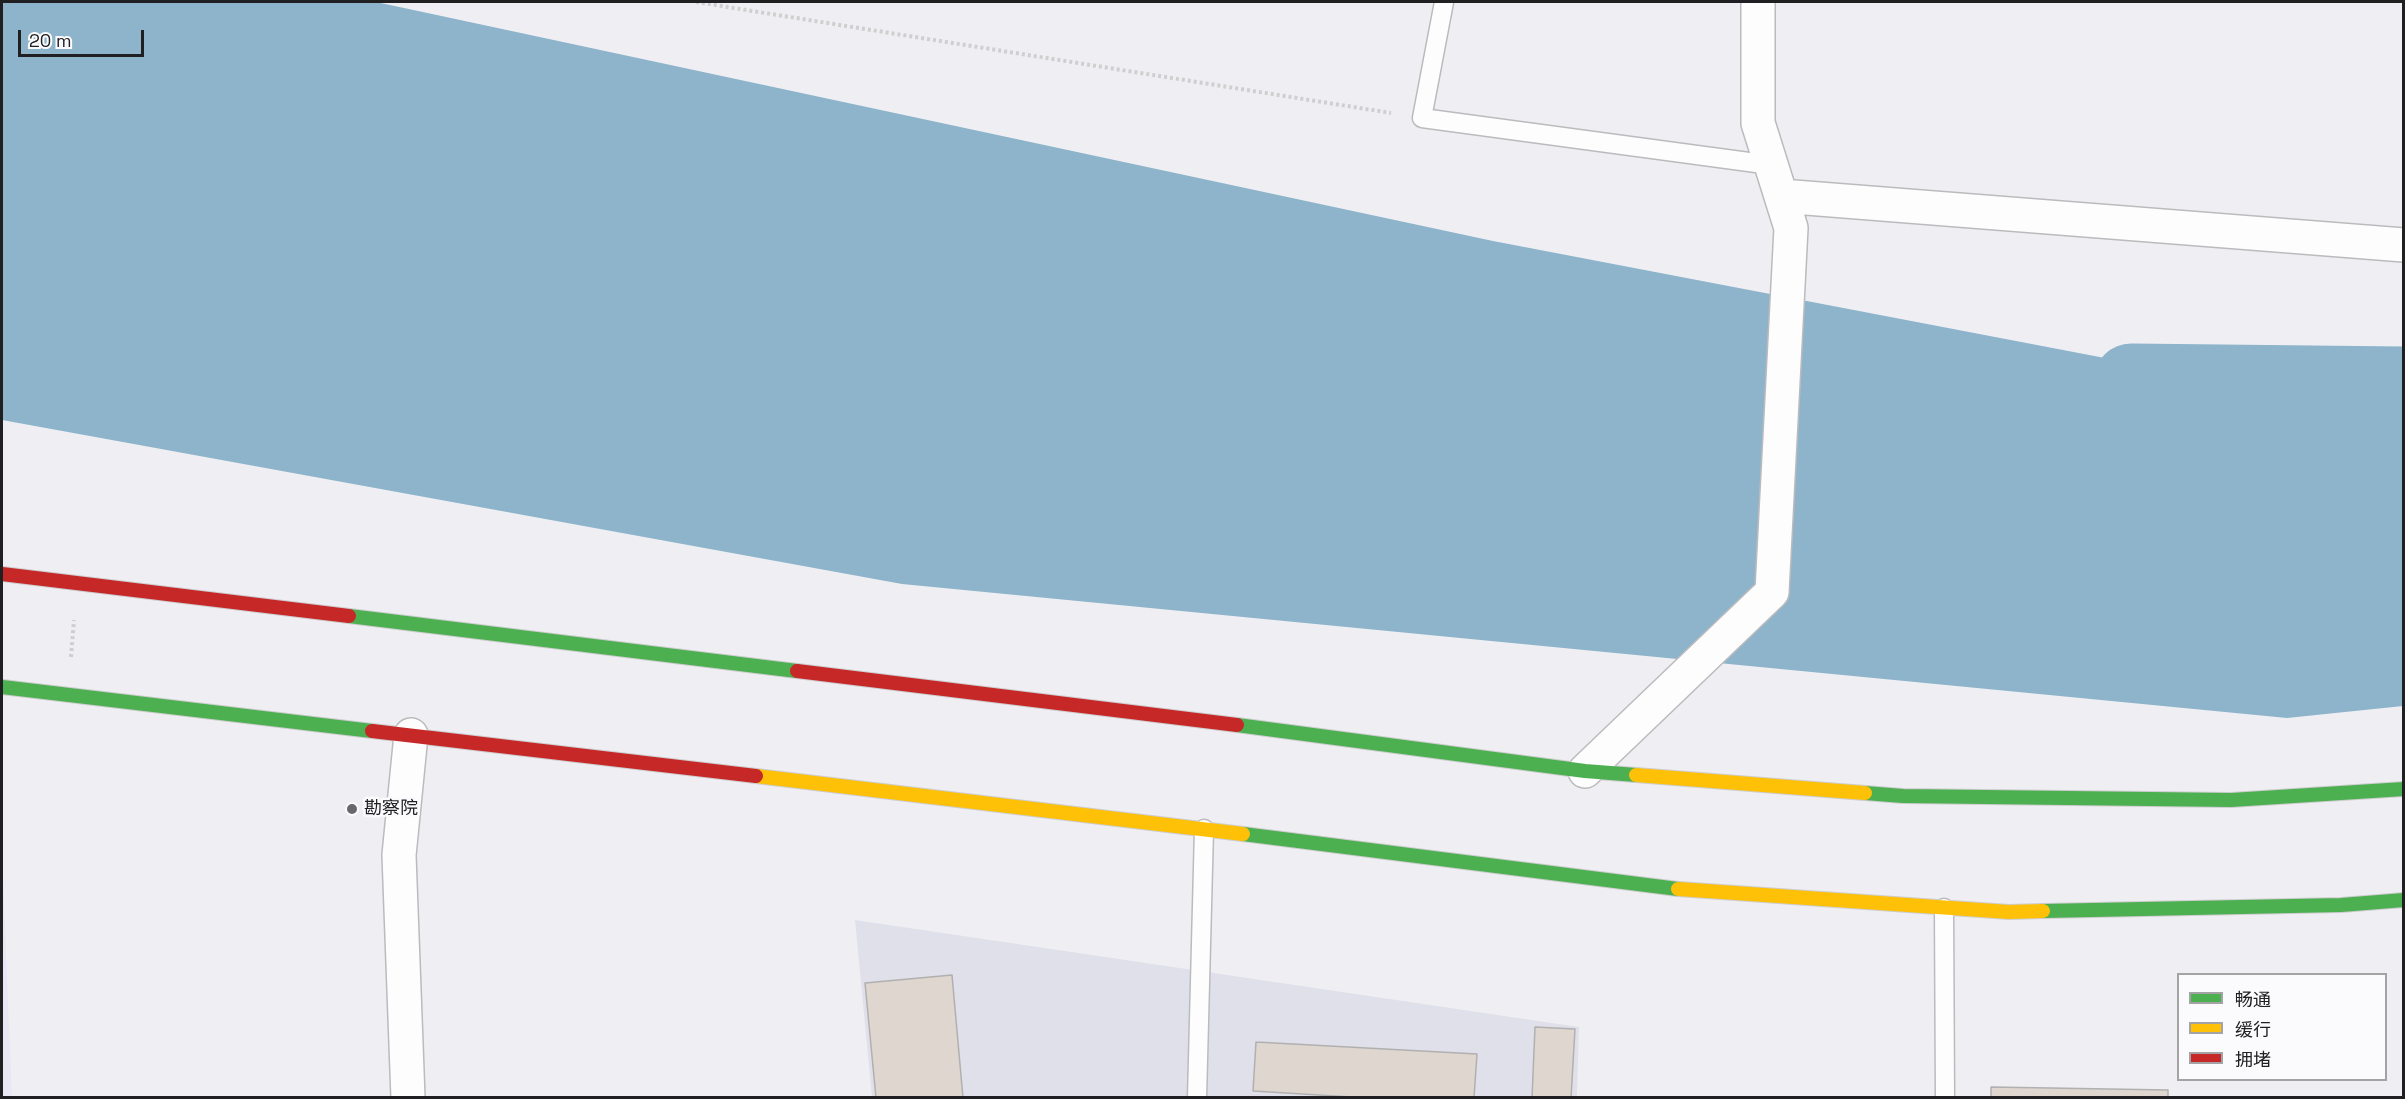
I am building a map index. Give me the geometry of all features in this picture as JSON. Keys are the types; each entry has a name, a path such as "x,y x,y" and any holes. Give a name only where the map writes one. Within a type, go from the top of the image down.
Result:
{"main road":[{"path":"2,574 1226,723 1585,771 1904,796 2231,800 2403,789"},
{"path":"2,687 1204,830 1698,892 2021,912 2341,905 2403,900"}],"street":[{"path":"1585,771 1772,592 1791,228 1758,123 1758,2"},
{"path":"1781,196 2403,246"},
{"path":"408,1098 399,855 411,735"}],"lane":[{"path":"1444,2 1422,118 1771,165"},
{"path":"1197,1098 1204,830"},
{"path":"1944,908 1945,1098"}],"path":[{"path":"696,2 1422,118"},
{"path":"68,694 76,583"}],"shaded area":[{"path":"2,852 12,1097 12,1098 2,1097"},
{"path":"855,920 1579,1027 1577,1097 872,1097"}],"water":[{"path":"2,2 376,2 1493,241 2403,415 2403,706 2287,718 902,584 2,420"}],"building":[{"path":"952,975 963,1098 876,1098 865,983"},
{"path":"1535,1027 1575,1029 1571,1098 1532,1098"},
{"path":"1256,1042 1477,1054 1474,1098 1368,1098 1253,1091"},
{"path":"1991,1087 2168,1090 2168,1098 1991,1098"}],"waterway":[{"path":"2131,381 2404,384"}],"traffic: fast":[{"path":"349,616 797,671"},
{"path":"2,687 372,731"},
{"path":"1237,725 1585,771 1636,775"},
{"path":"1865,793 1903,796 2231,800 2404,789"},
{"path":"1243,834 1678,889"},
{"path":"2043,911 2341,905 2404,900"}],"traffic: slow":[{"path":"1636,775 1865,793"},
{"path":"756,776 1243,834"},
{"path":"1678,889 2009,912 2043,911"}],"traffic: jam":[{"path":"2,574 349,616"},
{"path":"797,671 1237,725"},
{"path":"372,731 756,776"}],"place":[{"name":"勘察院","path":"352,809"}]}
